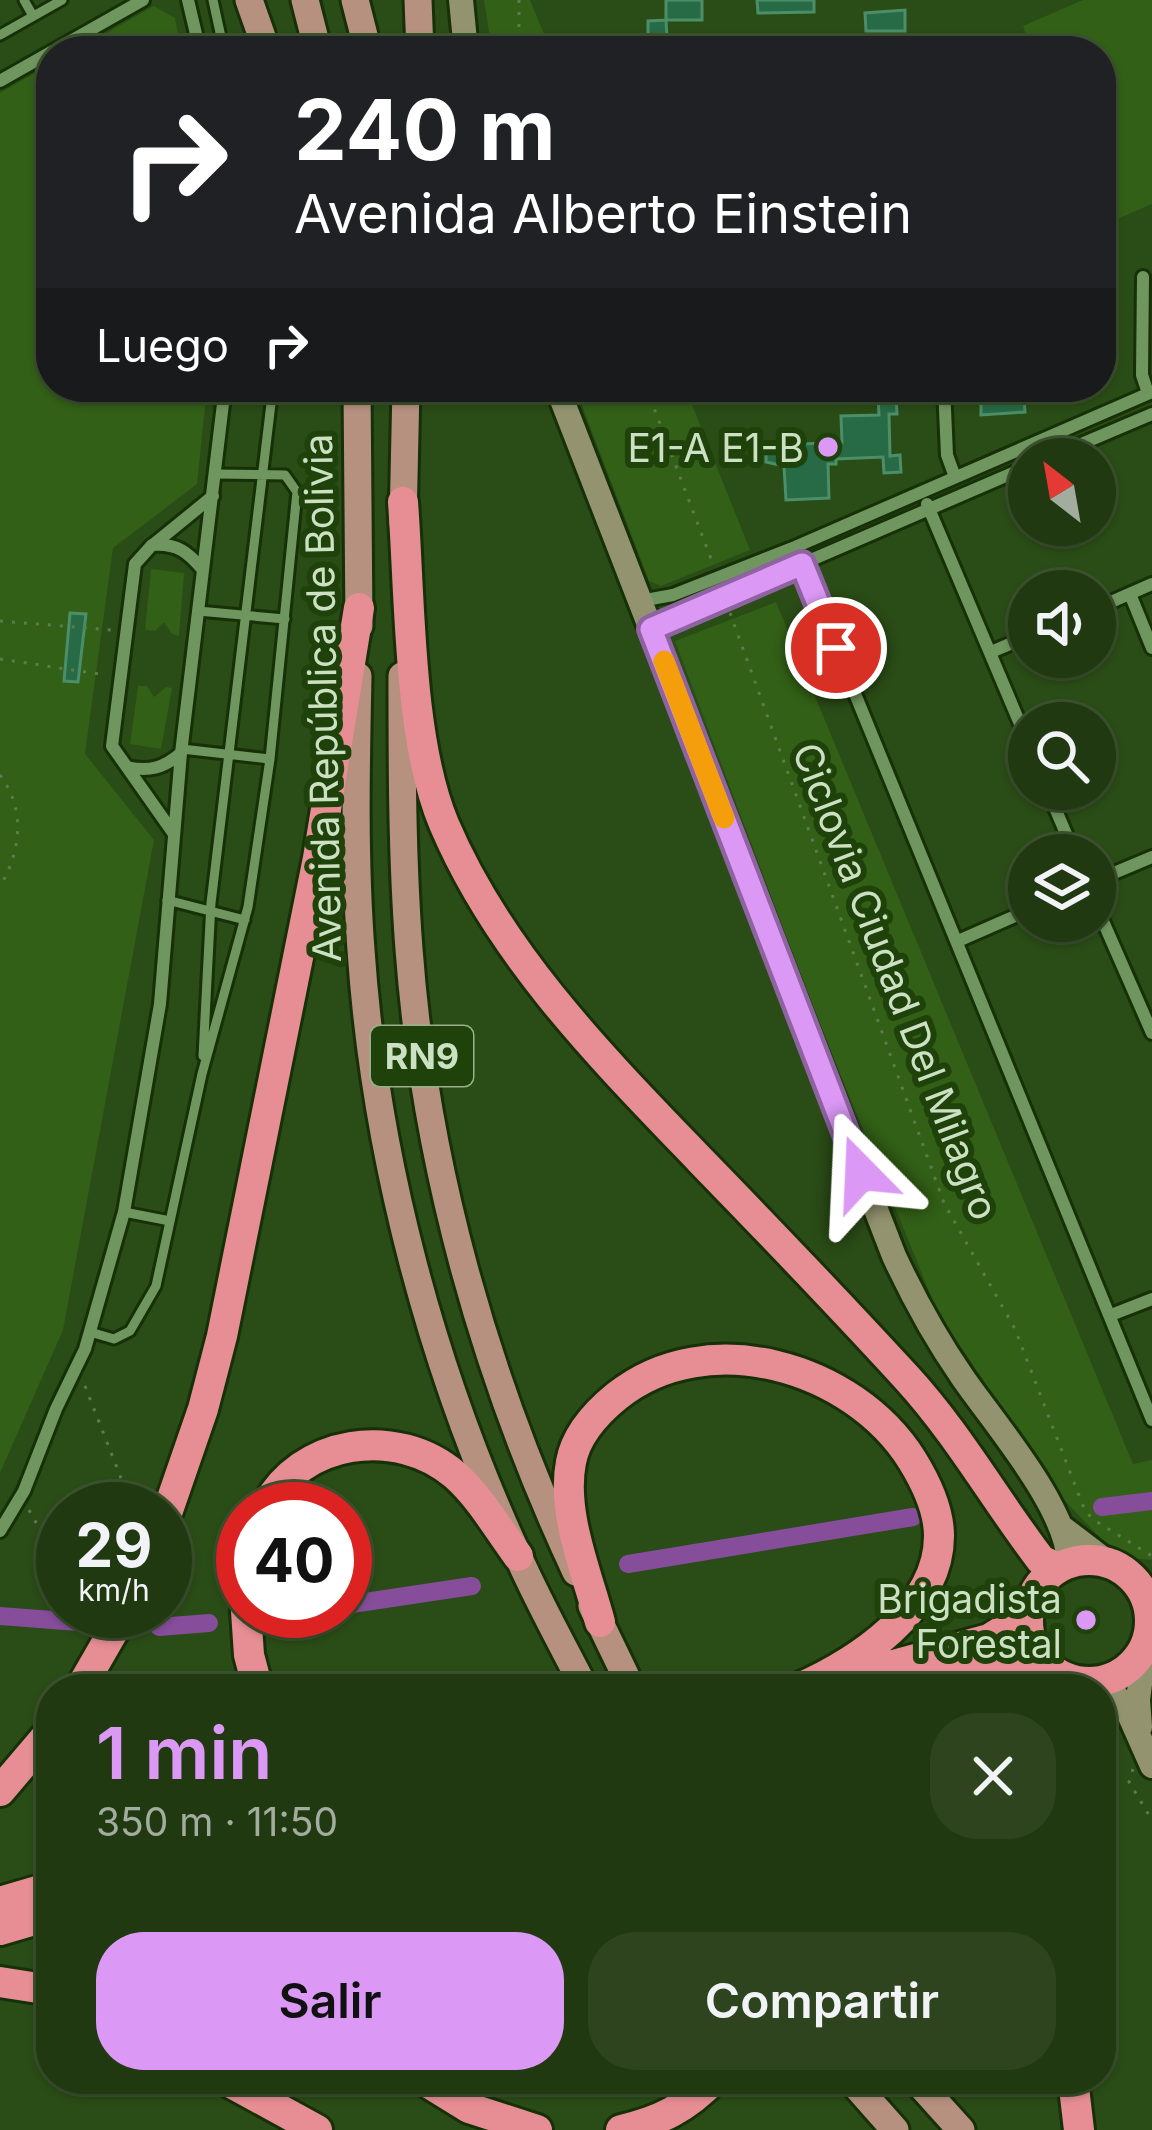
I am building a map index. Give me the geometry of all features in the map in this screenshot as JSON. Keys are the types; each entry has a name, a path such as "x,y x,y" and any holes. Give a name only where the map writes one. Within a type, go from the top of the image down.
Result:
{"highway":[{"path":"404,502 425,759 444,824 499,925 521,959 634,1092 911,1383 970,1456 1041,1560 1134,1566 1148,1601 1148,1643 1129,1667 1116,1674"},
{"path":"178,1482 222,1336 318,858 359,608"},
{"path":"600,1622 570,1497 572,1456 583,1432 630,1386 661,1370 706,1360 776,1364 841,1390 878,1419 922,1476 939,1536 928,1577 912,1607 848,1664 830,1674"},
{"path":"284,1482 314,1457 370,1444 396,1446 454,1474 518,1556"},
{"path":"916,1674 1010,1626 1045,1578 1063,1565"},
{"path":"1029,1606 1029,1634 1040,1658 1059,1674"},
{"path":"88,1674 109,1638"},
{"path":"247,1638 254,1674"},
{"path":"882,1674 940,1663 1040,1658"},
{"path":"0,1791 36,1749"},
{"path":"0,1901 36,1891"},
{"path":"0,1930 36,1919"},
{"path":"0,1982 36,1988"},
{"path":"251,2094 317,2130"},
{"path":"446,2094 469,2108 537,2130"},
{"path":"621,2130 658,2121 700,2094"},
{"path":"1074,2094 1078,2130"}],"main road":[{"path":"249,0 262,36"},
{"path":"305,0 314,36"},
{"path":"355,0 364,36"},
{"path":"418,0 419,36"},
{"name":"Avenida República de Bolivia","path":"356,402 355,821 360,932 387,1145 411,1247 458,1406 518,1556 577,1674"},
{"name":"Avenida República de Bolivia","path":"406,402 405,885 409,953 432,1118 455,1233 502,1396 562,1541 625,1674"},
{"path":"863,2094 895,2130"},
{"path":"929,2094 961,2130"}],"street":[{"path":"80,36 143,0"},
{"path":"188,0 196,36"},
{"path":"461,0 465,36"},
{"path":"0,81 36,61"},
{"path":"640,601 674,596 795,547 1150,392 1142,375 1143,278"},
{"path":"0,1532 24,1491 85,1349 124,1212 160,1004 182,751 223,402"},
{"path":"563,402 893,1256 926,1322 1022,1459 1058,1523 1067,1543 1063,1565"},
{"path":"944,402 946,454 955,477"},
{"path":"1095,438 1152,414"},
{"path":"651,629 1008,475"},
{"path":"923,491 1011,702"},
{"path":"174,835 112,746 119,677 135,564 214,496"},
{"path":"152,545 179,547 203,570"},
{"path":"795,547 1152,1420"},
{"path":"1116,600 1152,584"},
{"path":"1130,594 1152,648"},
{"path":"991,652 1008,645"},
{"path":"127,766 158,768 182,751"},
{"path":"1116,872 1152,857"},
{"path":"958,941 1008,919"},
{"path":"1113,942 1150,1025"},
{"path":"1111,1315 1152,1298"},
{"path":"1058,1523 1134,1566"},
{"path":"1148,1643 1138,1700 1148,1756"},
{"path":"1116,1701 1128,1712 1148,1756"}],"lane":[{"path":"24,0 34,16"},
{"path":"0,35 62,0"},
{"path":"212,0 220,36"},
{"path":"202,1074 210,911 271,402"},
{"path":"90,1332 114,1339 130,1330 156,1286 202,1074 245,920 270,759 297,492 285,475 216,474"},
{"path":"198,611 285,620"},
{"path":"182,751 270,759"},
{"path":"167,900 245,920"},
{"path":"124,1212 170,1221"}],"path":[{"path":"519,0 521,36"},
{"path":"652,402 718,578"},
{"name":"Ciclovia Ciudad Del Milagro","path":"724,596 951,1220 1006,1311 1085,1511 1134,1566"},
{"path":"0,621 126,632"},
{"path":"0,659 119,677"},
{"path":"0,775 13,795 18,846 0,886"},
{"path":"85,1349 87,1396 123,1482"},
{"path":"24,1491 36,1524"}],"green space":[{"path":"484,0 530,0 545,36 490,36"},
{"path":"1083,0 1152,0 1152,204 1116,220 1116,36 1027,36 1023,26"},
{"path":"154,6 175,18 178,36 101,36"},
{"path":"36,73 36,402 205,402 197,484 113,548 85,754 154,840 63,1330 0,1473 0,93"},
{"path":"581,402 691,402 750,550 661,586 649,581"},
{"path":"151,569 184,573 179,636 164,622 155,631 145,630"},
{"path":"776,602 1133,1464 1152,1460 1152,1560 1119,1557 1063,1499 938,1313 811,1002 675,641"},
{"path":"138,686 147,686 154,697 172,688 161,749 130,744"}],"building":[{"path":"666,0 702,0 702,20 666,20"},
{"path":"757,0 814,0 814,12 758,13"},
{"path":"905,10 905,31 866,31 865,13"},
{"path":"666,20 667,36 648,36 648,21"},
{"name":"E1-A E1-B","path":"878,402 896,402 897,414 889,414 890,456 900,455 901,472 884,473 883,457 836,459 836,464 828,464 829,498 786,500 784,466 766,462 766,446 842,442 841,416 879,415"},
{"path":"981,402 1024,402 1025,412 981,415"},
{"path":"70,613 86,614 78,682 64,681"}],"waterway":[{"path":"1102,1507 1152,1501"},
{"path":"628,1564 913,1517"},
{"path":"372,1601 472,1586"},
{"path":"0,1616 36,1619"},
{"path":"192,1624 209,1623"}],"slow traffic":[{"path":"664,661 724,818"}],"place":[{"name":"E1-A E1-B","path":"828,447"},
{"name":"Brigadista Forestal","path":"1086,1620"}],"route":[{"path":"836,648 802,564 651,629 861,1173"}]}
